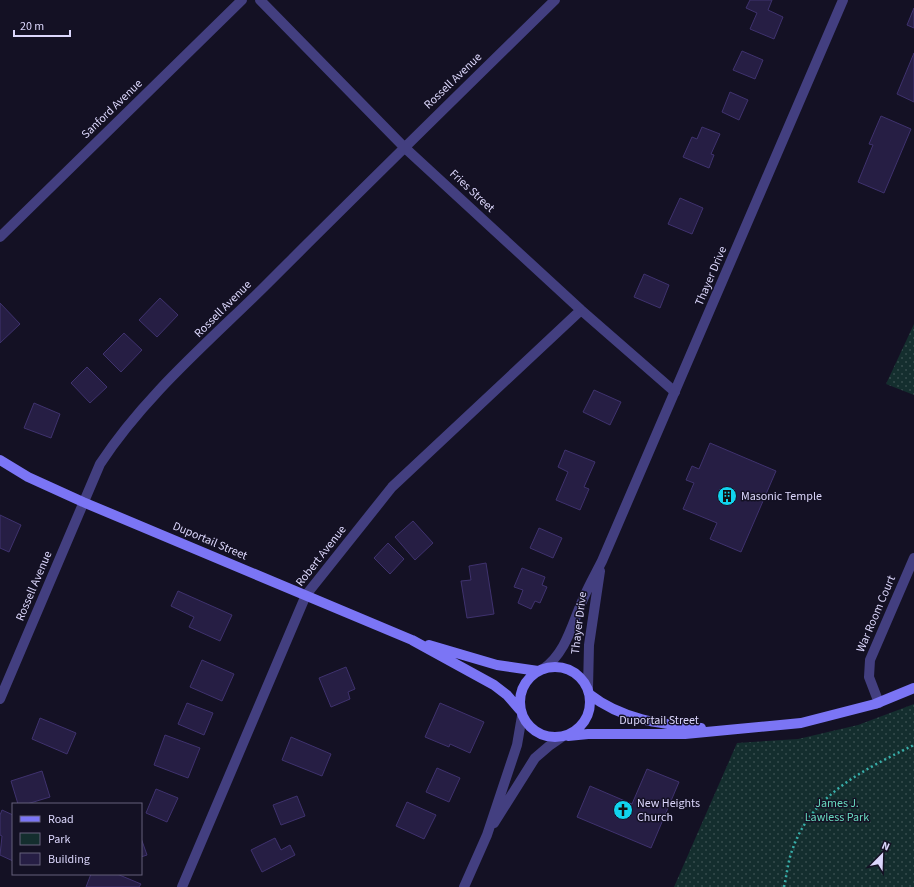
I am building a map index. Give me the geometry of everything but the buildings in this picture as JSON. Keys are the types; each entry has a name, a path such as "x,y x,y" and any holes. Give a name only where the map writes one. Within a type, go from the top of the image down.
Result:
{"main road":[{"name":"Duportail Street","path":"0,460 28,477 83,502 412,640 494,685 507,695 521,713"},
{"name":"Duportail Street","path":"412,640 493,664 540,670"},
{"path":"555,667 566,669 576,674 589,691 590,704 588,716 582,725 565,736 550,738 539,734 529,727 521,713 520,694 525,683 540,670 555,667"},
{"name":"Duportail Street","path":"565,736 588,734 685,734 801,723 879,703 914,688"},
{"name":"Duportail Street","path":"589,691 609,709 635,718 684,726 751,728"}],"street":[{"name":"Sanford Avenue","path":"0,237 242,0"},
{"name":"Fries Street","path":"260,0 404,147 582,310 675,392"},
{"name":"Rossell Avenue","path":"0,699 83,502 100,464 116,438 163,387 404,147 555,0"},
{"name":"Thayer Drive","path":"540,670 551,664 562,649 589,584 602,561 842,0"},
{"name":"Robert Avenue","path":"182,887 306,595 392,487 582,310"},
{"name":"War Room Court","path":"879,703 870,681 870,660 914,558"},
{"name":"Thayer Drive","path":"589,691 589,645 595,598 602,561"},
{"path":"464,887 487,835 517,745 521,713"},
{"path":"487,835 535,758 549,746 565,736"}],"path":[{"path":"784,887 793,848 805,825 822,803 860,772 914,745"}],"green space":[{"path":"914,324 914,395 886,384"},
{"name":"James J. Lawless Park","path":"914,704 914,887 674,887 737,743 798,739 858,725"}],"place":[{"name":"Masonic Temple","path":"727,496"},
{"name":"New Heights Church","path":"623,810"}]}
